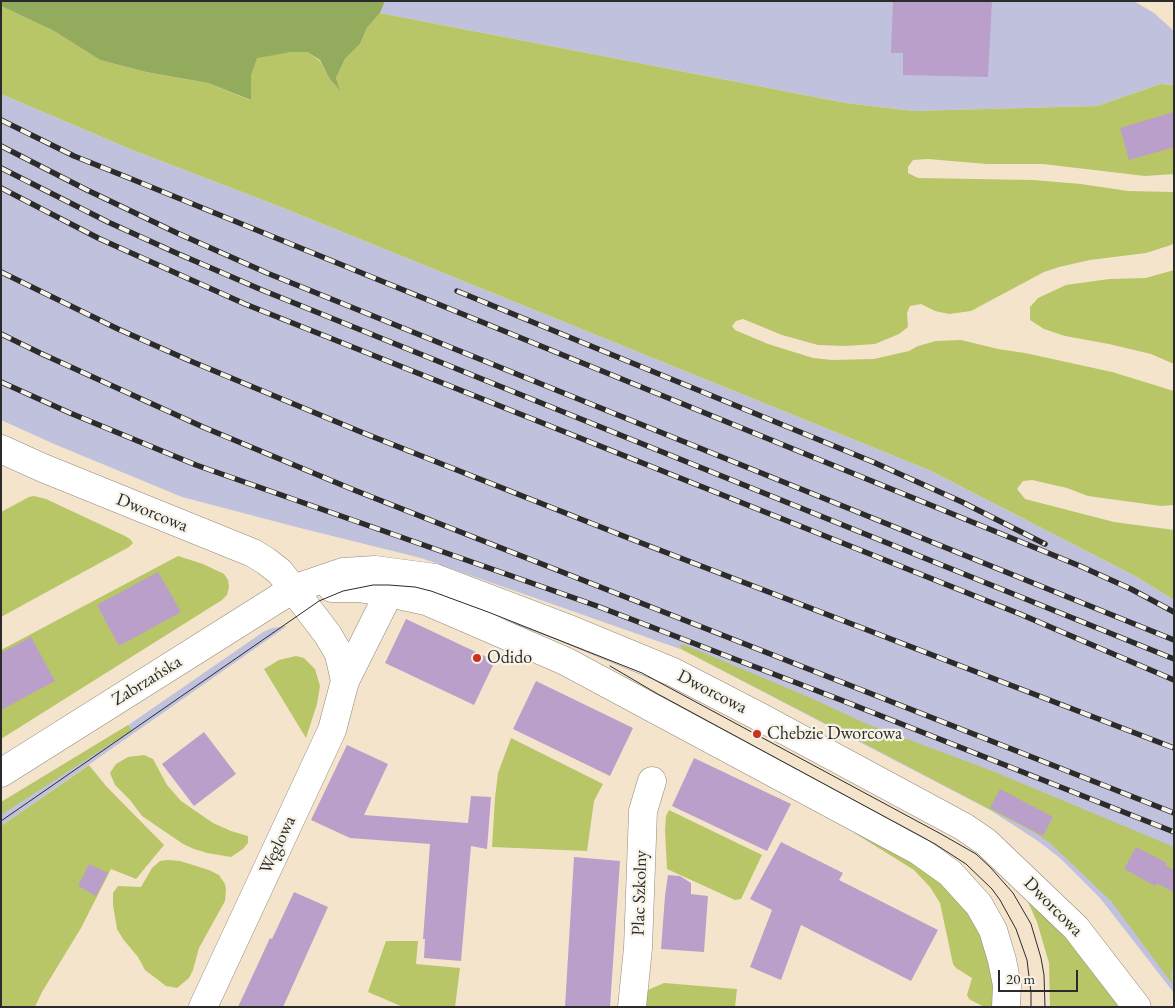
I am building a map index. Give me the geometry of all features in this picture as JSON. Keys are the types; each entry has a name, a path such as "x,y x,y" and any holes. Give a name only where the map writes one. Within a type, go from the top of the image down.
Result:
{"main road":[{"name":"Dworcowa","path":"1,450 253,553 280,572 293,590 343,572 375,570 435,578 564,627 664,668 760,717 964,827 986,842 1076,928 1137,1007"},
{"path":"375,570 386,576 389,592"},
{"path":"293,590 359,588 389,592 426,601 565,661 919,851 950,873 979,905 993,930 1007,985 1006,1007"},
{"path":"293,590 328,634 339,654 346,681"},
{"name":"Zabrzańska","path":"1,773 293,590"},
{"name":"Węglowa","path":"203,1007 332,730 346,681 389,592"},
{"name":"Plac Szkolny","path":"632,1007 638,948 643,811 652,780"}],"shaded area":[{"path":"385,1 1134,1 1154,13 1174,31 1174,85 1161,84 1097,106 913,111 846,103 380,13"},
{"path":"1,94 130,149 281,207 929,470 1137,577 1174,600 1174,993 1100,898 1060,858 1038,841 990,810 683,650 421,558 182,497 1,420"},
{"path":"287,626 1,826 1,813 263,632 272,628"}],"green space":[{"path":"1,1 385,1 380,13 367,28 360,44 345,59 336,78 340,91 329,78 320,60 307,52 292,52 257,58 251,76 251,100 208,83 146,72 100,60 54,31 1,6"},
{"path":"1,6 54,31 100,60 146,72 208,83 250,100 251,76 257,57 292,52 307,52 320,61 329,78 339,90 336,78 345,59 360,44 367,28 380,13 846,103 913,111 1097,106 1161,84 1174,85 1174,174 1145,176 1043,164 987,164 928,159 913,160 908,167 908,173 918,178 1033,180 1081,184 1128,191 1174,192 1174,243 1171,245 1146,253 1090,260 1059,267 1044,272 971,311 949,314 935,311 921,304 910,306 907,313 908,327 899,334 875,344 818,345 782,335 743,319 736,321 732,326 735,330 768,344 813,358 832,360 874,359 909,351 918,346 936,341 961,340 1112,372 1174,391 1174,505 1161,506 1088,496 1067,488 1032,480 1023,481 1017,489 1025,499 1114,522 1174,530 1174,600 1137,577 929,470 281,207 130,149 1,94"},
{"path":"1174,270 1174,364 1151,354 1065,336 1044,329 1030,320 1030,307 1038,298 1066,285 1109,279 1146,278"},
{"path":"34,496 46,499 125,536 133,543 129,547 1,617 1,512"},
{"path":"178,556 203,564 224,574 228,580 229,587 227,595 222,600 1,739 1,650"},
{"path":"679,645 685,645 811,698 867,724 995,772 1174,847 1174,963 1171,975 1173,985 1111,901 1050,843 1037,834 683,650"},
{"path":"296,656 304,658 315,669 320,686 317,704 306,738 264,669 279,660"},
{"path":"128,725 132,730 1,815 1,802"},
{"path":"511,738 603,784 594,801 587,851 492,847 498,773"},
{"path":"144,755 153,759 167,785 181,801 213,823 248,836 248,843 243,849 231,857 194,849 183,844 142,816 115,785 110,773 116,764 128,757"},
{"path":"89,765 106,786 164,845 136,879 111,869 81,928 35,1007 1,1007 1,826"},
{"path":"669,810 762,855 741,899 735,900 667,869 665,830 666,816"},
{"path":"837,818 896,846 959,898 981,936 992,972 994,1007 984,1007 969,999 967,995 972,978 953,964 940,903 930,887 914,870 856,834"},
{"path":"160,861 180,861 219,875 225,884 226,890 225,901 199,948 189,978 177,988 166,986 145,970 138,957 117,929 113,905 113,893 118,886 141,887 152,868"},
{"path":"1003,870 1057,926 1119,1007 1050,1007 1049,963 1037,922 1028,902"},
{"path":"386,941 418,941 416,964 460,968 455,1007 403,1007 368,992"},
{"path":"664,983 737,989 735,1007 645,1007 643,999 648,990"}],"building":[{"path":"893,1 992,1 988,77 903,75 903,53 891,53"},
{"path":"1174,112 1174,147 1129,160 1120,128"},
{"path":"158,572 181,612 119,646 97,605"},
{"path":"406,619 495,661 474,705 385,663"},
{"path":"31,637 55,681 1,710 1,653"},
{"path":"536,681 633,728 610,776 513,729"},
{"path":"204,732 236,774 194,806 162,764"},
{"path":"347,745 388,764 364,815 468,823 471,796 491,797 487,849 471,846 461,961 424,958 425,939 423,939 430,844 350,838 311,820"},
{"path":"694,758 791,804 767,851 672,806"},
{"path":"1000,789 1053,817 1043,836 990,808"},
{"path":"781,842 843,873 839,880 938,930 911,981 801,925 781,980 750,967 772,910 750,899"},
{"path":"1136,847 1167,863 1165,865 1174,870 1174,892 1156,883 1155,886 1124,869"},
{"path":"574,857 620,861 610,1007 565,1007"},
{"path":"89,864 108,873 96,896 78,886"},
{"path":"668,875 680,876 691,883 691,894 708,896 704,952 661,949"},
{"path":"294,892 328,907 283,1007 238,1007 270,938 272,939"}],"tram line":[{"path":"1,821 319,601 343,591 373,585 415,587 488,612 642,673 976,854 1013,893 1031,924 1044,975 1045,1007"},
{"path":"610,666 656,693 935,844 966,864 992,889 1016,929 1027,960 1031,1007"}],"railway":[{"path":"1,120 74,156 1080,566 1131,589 1174,612"},
{"path":"1,146 177,233 267,273 1174,640"},
{"path":"1,168 108,222 262,290 1174,659"},
{"path":"1,188 100,239 245,304 1020,614 1174,680"},
{"path":"1,272 118,329 361,432 631,539 1174,748"},
{"path":"457,291 873,462 962,502 1045,544"},
{"path":"1,334 203,427 354,490 1174,813"},
{"path":"1,382 70,413 196,465 597,606 1174,832"}],"place":[{"name":"Odido","path":"477,658"},
{"name":"Chebzie Dworcowa","path":"757,734"}]}
